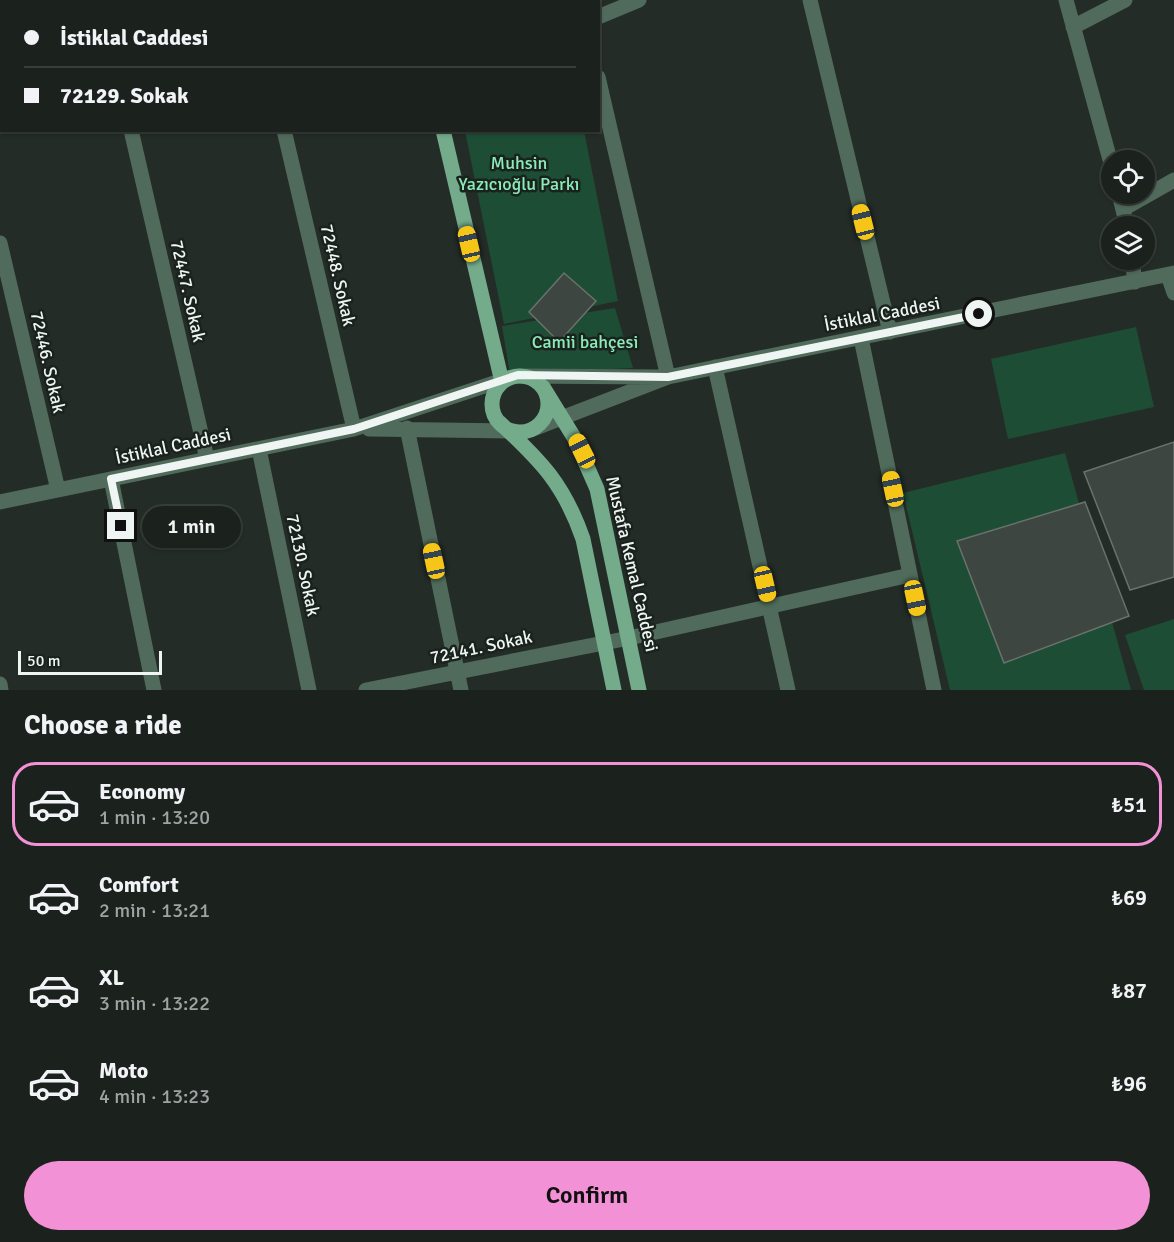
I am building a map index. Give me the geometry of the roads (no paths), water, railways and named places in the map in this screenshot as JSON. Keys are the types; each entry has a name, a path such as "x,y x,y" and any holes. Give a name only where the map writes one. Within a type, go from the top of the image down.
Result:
{"main road":[{"path":"444,132 508,379"},
{"path":"508,379 536,380 543,387 547,396 546,415 533,429"},
{"path":"508,379 492,397 494,415 547,467 575,517 583,539 614,690"},
{"name":"Mustafa Kemal Caddesi","path":"543,387 588,463 597,489 639,690"},
{"name":"İstiklal Caddesi","path":"507,428 533,429"}],"street":[{"path":"600,15 639,0"},
{"path":"810,0 890,332"},
{"path":"1066,0 1107,150"},
{"path":"1074,27 1125,0"},
{"path":"600,86 668,377"},
{"name":"72447. Sokak","path":"131,132 207,459"},
{"name":"72448. Sokak","path":"284,132 354,429"},
{"path":"1123,209 1174,180"},
{"path":"1122,204 1125,216"},
{"name":"72446. Sokak","path":"0,243 58,490"},
{"path":"1133,270 1135,282"},
{"path":"1171,274 1174,293"},
{"name":"İstiklal Caddesi","path":"533,429 668,377 1171,274"},
{"path":"861,338 934,690"},
{"path":"715,367 788,690"},
{"name":"İstiklal Caddesi","path":"0,502 354,429 508,379 668,377"},
{"path":"407,428 461,690"},
{"name":"İstiklal Caddesi","path":"354,429 507,428"},
{"name":"72130. Sokak","path":"259,448 309,690"},
{"path":"111,479 154,690"},
{"name":"72141. Sokak","path":"366,690 604,641 629,638 910,575"},
{"path":"0,684 1,690"}],"park label":[{"name":"Muhsin Yazıcıoğlu Parkı","path":"519,174"},
{"name":"Camii bahçesi","path":"585,342"}]}
